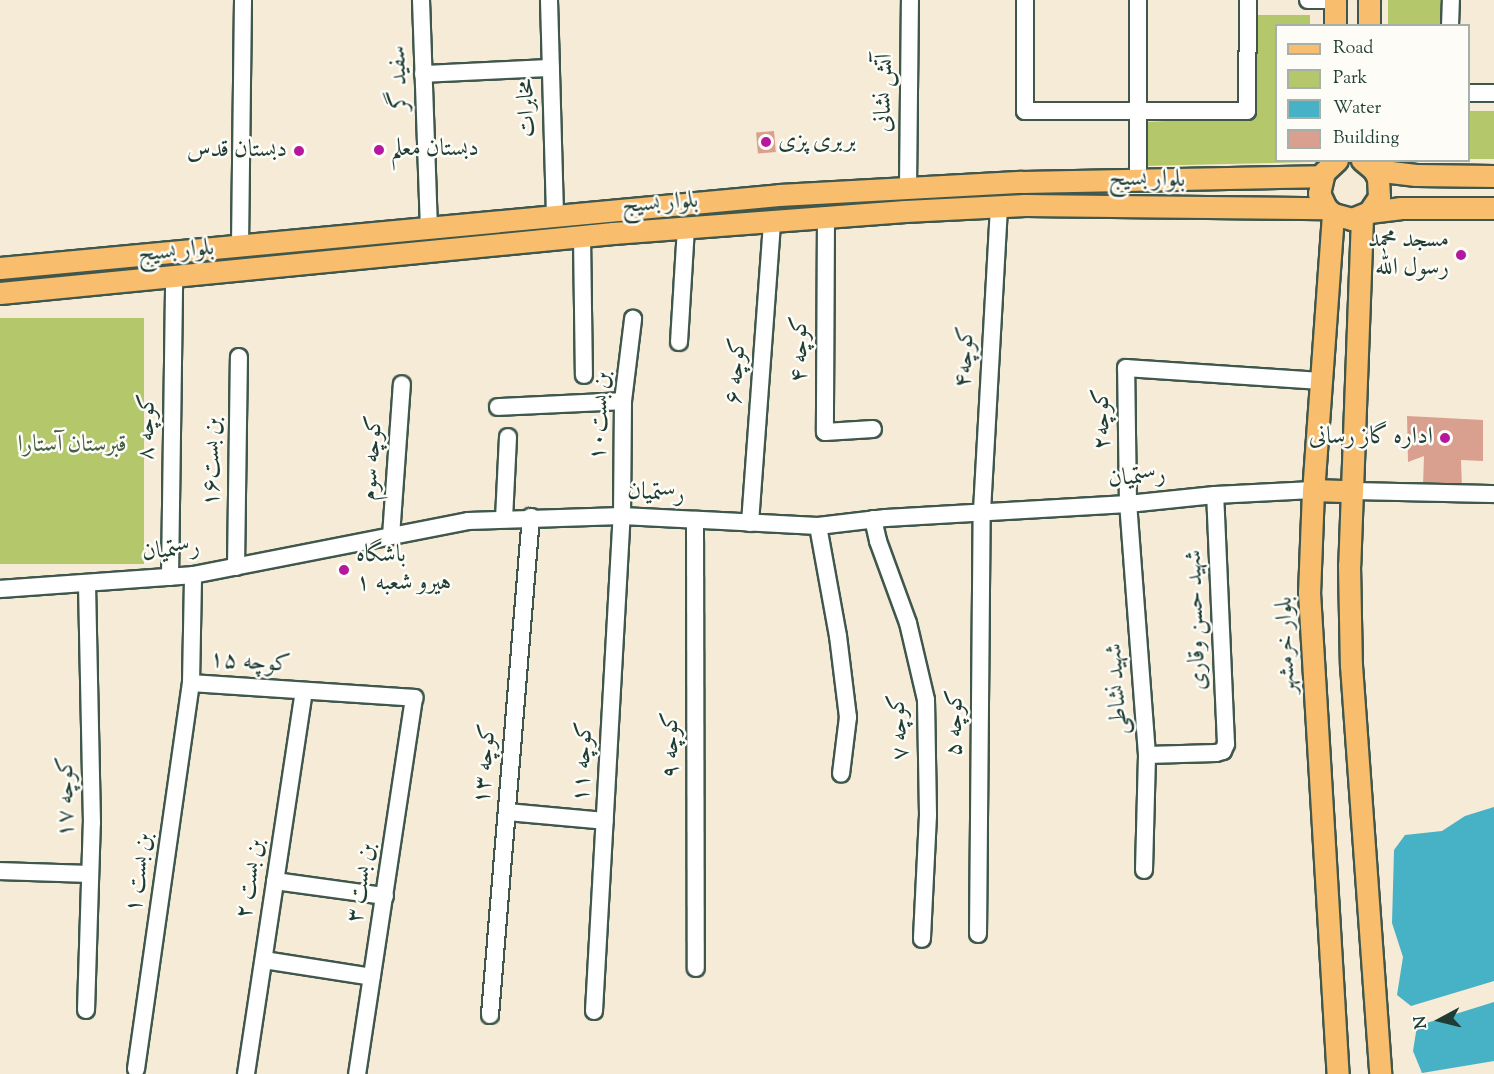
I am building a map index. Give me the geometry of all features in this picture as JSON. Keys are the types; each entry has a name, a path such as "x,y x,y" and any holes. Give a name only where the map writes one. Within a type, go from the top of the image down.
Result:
{"main road":[{"path":"1335,0 1335,24"},
{"path":"1369,0 1369,24"},
{"path":"1322,176 1336,162"},
{"path":"1369,164 1416,175 1494,176"},
{"path":"1369,164 1380,187 1379,197 1365,214 1350,491 1351,665 1380,1074"},
{"name":"بلوار بسیج","path":"0,267 555,215 908,187 1138,179 1322,176"},
{"name":"بلوار خرمشهر","path":"1322,176 1319,193 1329,211 1313,490 1310,616 1338,1074"},
{"path":"905,211 908,187"},
{"name":"بلوار بسیج","path":"0,293 582,237 999,205 1329,211 1352,219 1365,214"},
{"path":"1365,214 1401,208 1494,208"},
{"path":"429,227 430,252"},
{"path":"1313,490 1350,491"}],"street":[{"path":"240,246 243,0"},
{"name":"سفید گر","path":"421,0 429,227"},
{"name":"مخابرات","path":"549,0 555,215"},
{"name":"آتش نشانی","path":"908,187 910,0"},
{"path":"1025,0 1024,111 1247,111 1248,0"},
{"path":"1138,0 1138,179"},
{"path":"1308,0 1335,0"},
{"path":"1450,0 1450,24"},
{"path":"423,74 551,68"},
{"path":"1470,93 1494,93"},
{"name":"کوچه۴","path":"982,511 999,205"},
{"name":"کوچه ۴","path":"826,217 825,432 873,429"},
{"name":"کوچه ۶","path":"750,523 772,222"},
{"path":"679,342 686,228"},
{"path":"582,237 584,375"},
{"name":"کوچه ۸","path":"170,577 174,278"},
{"name":"بن بست۱۰","path":"622,516 623,401 633,319"},
{"name":"بن بست۱۶","path":"236,567 239,357"},
{"name":"کوچه۲","path":"1128,504 1126,368 1321,381"},
{"name":"کوچه سوم","path":"391,536 402,384"},
{"path":"498,407 623,401"},
{"path":"504,519 507,437"},
{"name":"رستمیان","path":"0,589 193,575 468,520 622,516 818,526 873,519 982,511 1128,504 1215,495 1313,490"},
{"path":"1350,491 1494,494"},
{"name":"شهید حسن وقاری","path":"1147,755 1216,753 1223,751 1226,744 1215,495"},
{"name":"شهید نشاطی","path":"1128,504 1147,755 1144,870"},
{"name":"کوچه ۵","path":"978,934 982,511"},
{"name":"کوچه ۱۱","path":"594,1011 622,516"},
{"name":"کوچه ۱۳","path":"490,1015 531,517"},
{"name":"کوچه ۷","path":"873,519 878,541 908,623 926,700 928,815 922,939"},
{"name":"کوچه ۹","path":"695,521 696,968"},
{"path":"818,526 838,636 848,717 840,774"},
{"name":"کوچه ۱۵","path":"193,575 191,683 414,698"},
{"name":"کوچه ۱۷","path":"86,1010 90,874 87,583"},
{"name":"بن بست ۱","path":"136,1069 191,683"},
{"name":"بن بست ۲","path":"246,1074 304,691"},
{"name":"بن بست ۳","path":"357,1074 414,698"},
{"path":"507,812 605,821"},
{"path":"0,871 90,874"},
{"path":"275,881 385,896"},
{"path":"264,960 372,977"}],"green space":[{"path":"1388,0 1446,0 1446,24 1388,24"},
{"path":"1257,15 1310,15 1310,24 1275,24 1275,162 1309,162 1142,166 1145,122 1249,117"},
{"path":"1470,111 1494,111 1494,159 1470,159"},
{"name":"قبرستان آستارا","path":"0,318 144,318 144,564 0,564"}],"water":[{"path":"1494,807 1494,981 1411,1006 1397,995 1403,957 1392,923 1394,850 1405,835 1442,831 1465,816"},
{"path":"1494,1002 1494,1061 1422,1073 1413,1051 1417,1026"}],"building":[{"name":"بربری پزی","path":"774,131 776,152 758,153 756,133"},
{"name":"اداره گاز رسانی","path":"1407,416 1483,420 1483,461 1461,460 1462,488 1423,486 1424,456 1408,462"}],"place":[{"name":"بربری پزی","path":"766,142"},
{"name":"دبستان معلم","path":"379,150"},
{"name":"دبستان قدس","path":"299,151"},
{"name":"مسجد محمد رسول الله","path":"1461,255"},
{"name":"اداره گاز رسانی","path":"1445,438"},
{"name":"باشگاه هیرو شعبه ۱","path":"344,570"}]}
